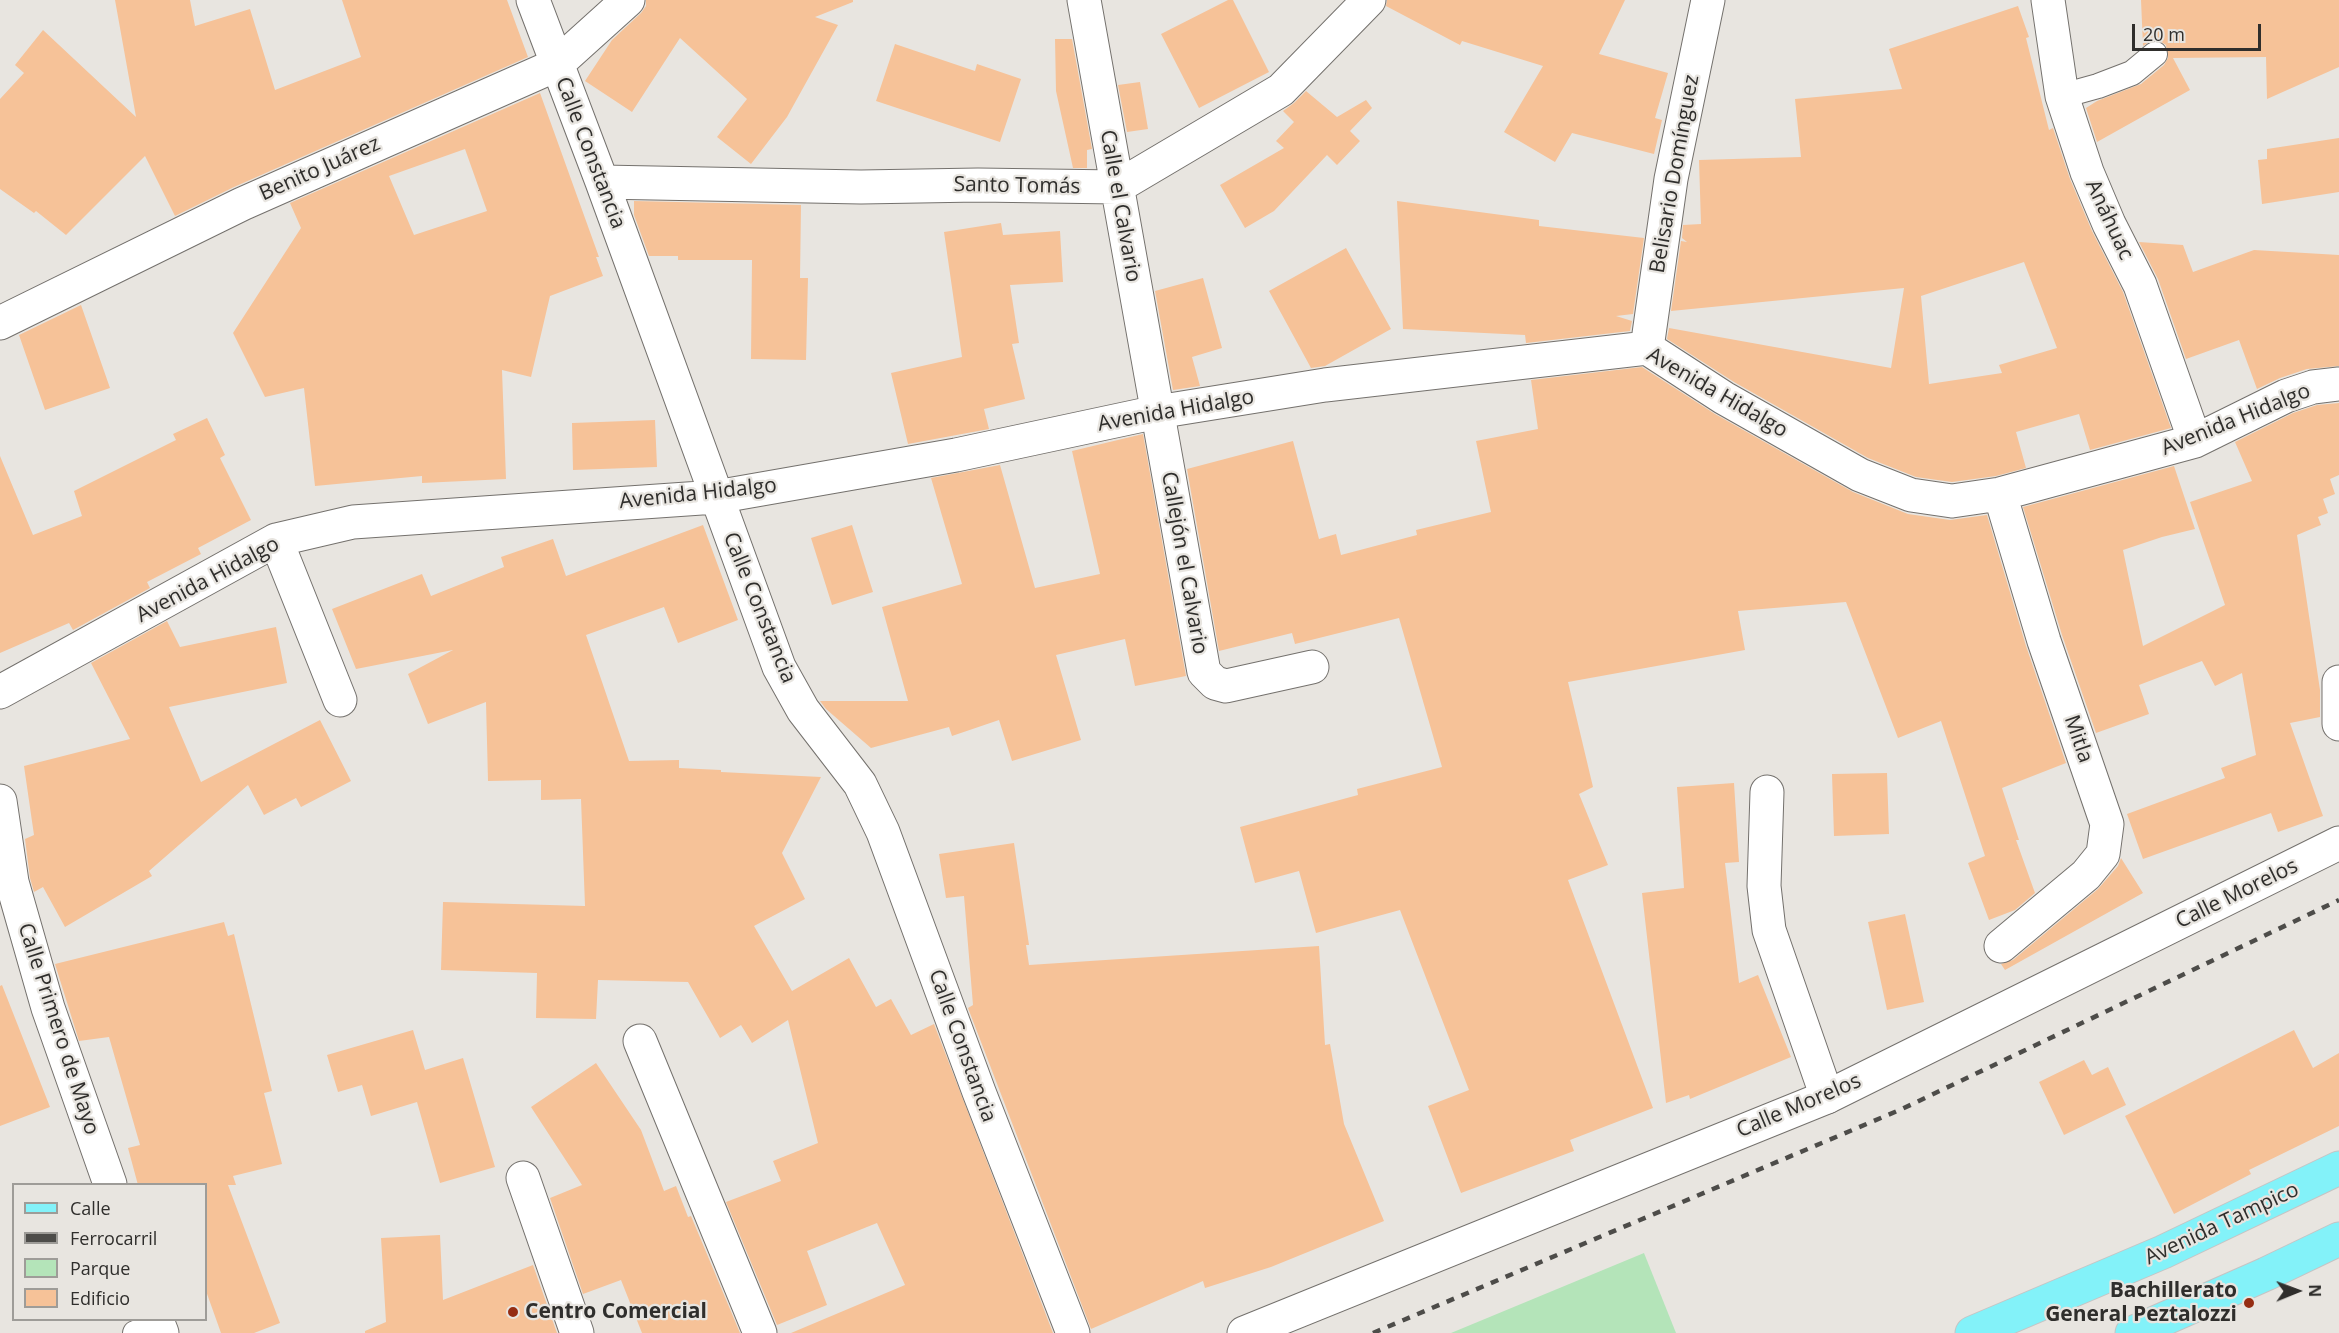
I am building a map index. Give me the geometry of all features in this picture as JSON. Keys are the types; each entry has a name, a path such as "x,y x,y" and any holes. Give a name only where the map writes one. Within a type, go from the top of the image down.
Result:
{"main road":[{"name":"Avenida Tampico","path":"1972,1333 2163,1252 2339,1168"},
{"path":"2132,1333 2339,1239"}],"street":[{"name":"Calle Constancia","path":"533,0 779,667 803,710 860,784 883,832 979,1092 1072,1333"},
{"name":"Benito Juárez","path":"0,323 242,204 556,65 628,0"},
{"name":"Calle el Calvario","path":"1084,0 1157,412"},
{"path":"1117,187 1281,90 1369,0"},
{"name":"Belisario Domínguez","path":"1647,348 1671,179 1708,0"},
{"name":"Anáhuac","path":"2048,0 2062,96 2087,172 2140,285 2195,441"},
{"name":"Santo Tomás","path":"602,182 861,187 978,185 1117,187"},
{"name":"Avenida Hidalgo","path":"0,692 276,540 353,522 716,497 956,454 1157,412 1325,385 1647,348 1724,398 1860,475 1911,495 1952,501 2000,494 2195,441 2286,396 2313,387 2339,384"},
{"name":"Callejón el Calvario","path":"1157,412 1204,672 1215,683 1226,686 1312,667"},
{"name":"Mitla","path":"2000,494 2044,641 2107,824 2103,854 2086,875 2001,946"},
{"path":"276,540 340,700"},
{"path":"2339,682 2337,716 2339,724"},
{"path":"1767,792 1764,886 1769,930 1827,1096"},
{"name":"Calle Primero de Mayo","path":"0,801 12,882 48,1008 109,1183"},
{"name":"Calle Morelos","path":"1244,1333 1827,1096 2339,843"},
{"path":"640,1041 760,1333"},
{"path":"523,1178 577,1333"}],"lane":[{"path":"2062,96 2132,73 2155,54"}],"green space":[{"path":"1644,1253 1676,1333 1451,1333"}],"building":[{"path":"115,0 190,0 195,26 250,9 275,90 361,57 342,0 507,0 528,57 234,187 175,216 145,156 66,235 36,211 34,213 0,189 0,99 24,73 15,65 43,30 136,117"},
{"path":"646,0 853,0 853,2 815,17 838,25 787,117 751,164 717,137 747,99 680,38 632,112 585,81 612,40 641,13 646,6"},
{"path":"1228,0 1233,0 1269,72 1199,108 1161,34"},
{"path":"1387,0 1625,0 1599,54 1668,73 1655,118 1662,120 1654,154 1572,133 1555,162 1504,132 1543,66 1462,41 1460,45 1386,6"},
{"path":"2141,0 2339,0 2339,67 2267,99 2266,57 2173,58 2190,90 2097,142 2086,108 2097,101 2141,84 2164,65 2168,58 2166,45 2160,41 2152,40 2143,46"},
{"path":"2018,6 2029,37 2026,38 2049,130 2053,128 2070,179 2092,231 2123,292 2171,428 2090,450 2079,414 2016,432 2026,468 1996,476 1952,482 1916,477 1868,458 1734,382 1667,339 1669,328 1891,368 1904,288 1671,311 1681,241 1687,242 1682,238 1683,225 1701,224 1699,160 1801,157 1795,99 1902,89 1889,49","holes":["2024,262 2057,348 1999,365 2002,373 1929,384 1921,296"]},
{"path":"1055,39 1072,39 1092,149 1087,150 1087,168 1073,168 1056,91"},
{"path":"895,44 975,71 977,64 1021,79 1000,142 876,101"},
{"path":"1140,82 1148,129 1127,132 1118,85"},
{"path":"1306,91 1337,117 1366,100 1372,108 1350,131 1360,141 1337,165 1327,155 1274,211 1245,228 1220,185 1284,148 1276,141 1294,122 1283,111"},
{"path":"540,93 599,257 596,257 603,276 550,296 531,377 502,370 506,479 422,483 422,476 315,486 304,388 265,397 233,333 301,228 290,203","holes":["465,149 487,211 414,235 389,176"]},
{"path":"2339,138 2339,192 2262,204 2258,160 2267,159 2267,149"},
{"path":"634,201 801,205 800,278 808,278 806,360 751,359 752,260 678,260 678,256 649,256 634,215"},
{"path":"1397,201 1539,220 1539,226 1644,238 1633,314 1616,316 1632,321 1630,331 1526,343 1525,335 1403,329"},
{"path":"1001,223 1003,235 1060,231 1063,282 1010,285 1019,343 1012,344 1025,399 984,409 989,429 908,444 891,373 962,357 944,232"},
{"path":"2139,242 2183,245 2193,272 2254,250 2339,255 2339,366 2307,369 2257,389 2239,340 2186,359 2158,279"},
{"path":"1346,248 1391,329 1325,366 1311,368 1269,291"},
{"path":"1203,278 1222,348 1192,357 1200,386 1173,390 1155,291"},
{"path":"81,305 110,388 45,410 19,335"},
{"path":"1642,367 1715,414 1853,492 1908,514 1950,520 1987,515 2026,646 2066,763 2002,788 2019,840 2016,840 2035,893 2015,910 1989,920 1968,863 1985,856 1941,721 1898,738 1846,602 1738,611 1745,650 1568,682 1593,787 1579,794 1608,865 1568,880 1653,1108 1570,1140 1574,1151 1461,1193 1428,1106 1469,1090 1400,910 1316,933 1299,871 1255,883 1240,827 1358,795 1357,789 1442,767 1399,618 1295,644 1292,633 1219,651 1187,469 1293,441 1319,539 1336,534 1341,555 1417,535 1416,530 1491,512 1476,441 1538,429 1531,380"},
{"path":"2339,403 2339,475 2330,479 2335,494 2323,499 2328,513 2318,517 2321,525 2297,535 2320,690 2320,717 2290,723 2323,816 2278,832 2271,813 2143,859 2127,814 2225,778 2221,768 2256,755 2242,673 2215,686 2202,661 2139,685 2149,714 2096,733 2062,635 2023,507 2174,466 2195,529 2123,550 2143,646 2225,605 2190,502 2252,481 2235,442 2293,413 2317,405"},
{"path":"207,418 225,455 220,458 251,520 198,548 201,554 147,582 150,588 73,630 69,623 0,653 0,456 33,535 82,516 74,491 176,440 173,434"},
{"path":"655,420 657,467 573,470 572,423"},
{"path":"1143,434 1186,676 1135,686 1125,639 1056,655 1081,740 1012,761 999,720 952,736 949,727 871,748 826,709 820,701 908,701 882,607 962,584 931,478 1000,465 1035,588 1100,574 1072,451"},
{"path":"703,525 738,620 678,643 664,607 586,635 629,761 679,760 679,768 821,777 782,853 805,899 754,926 792,991 849,958 876,1007 891,999 911,1035 934,1024 1053,1333 791,1333 905,1285 877,1223 807,1251 827,1305 777,1325 726,1202 781,1181 773,1161 818,1143 788,1020 752,1043 741,1025 720,1038 688,982 598,980 596,1019 536,1018 537,973 441,970 443,902 585,906 581,799 541,800 541,780 488,781 486,702 428,724 408,674 453,650 356,669 332,609 422,574 431,596 504,567 501,557 553,539 566,576"},
{"path":"852,525 873,592 832,605 811,538"},
{"path":"167,621 180,647 276,627 287,683 169,707 201,782 320,720 351,781 301,807 296,798 264,815 248,785 149,871 152,876 65,927 43,887 34,892 30,878 25,839 34,835 24,766 130,739 91,663"},
{"path":"1887,773 1889,834 1834,836 1832,774"},
{"path":"1734,783 1739,862 1725,863 1739,983 1758,975 1791,1057 1690,1099 1689,1095 1666,1103 1642,893 1684,888 1677,787"},
{"path":"1014,843 1029,945 1026,945 1029,965 1319,946 1325,1045 1330,1044 1344,1124 1384,1221 1271,1267 1205,1288 1203,1281 1091,1329 968,1008 973,1005 964,896 946,898 939,854"},
{"path":"2121,858 2143,893 2005,970 2001,964 2013,960 2098,889 2118,866"},
{"path":"1905,914 1924,1002 1887,1010 1868,922"},
{"path":"224,922 228,936 234,934 272,1091 264,1093 282,1164 233,1176 236,1185 228,1185 280,1323 254,1333 221,1333 207,1294 207,1183 137,1183 128,1148 140,1145 109,1037 79,1041 55,964"},
{"path":"2,985 50,1107 0,1126 0,986"},
{"path":"413,1030 425,1070 463,1058 495,1167 440,1183 417,1102 371,1116 362,1085 338,1092 327,1055"},
{"path":"2294,1030 2313,1068 2339,1053 2339,1126 2249,1170 2251,1174 2174,1214 2125,1116"},
{"path":"2084,1060 2092,1075 2108,1067 2126,1105 2064,1135 2039,1082"},
{"path":"596,1063 641,1130 664,1191 676,1186 740,1333 642,1333 621,1280 583,1294 550,1198 582,1185 531,1107"},
{"path":"440,1235 443,1300 533,1265 557,1333 365,1333 386,1322 381,1238"}],"railway":[{"path":"1373,1333 1902,1109 2339,900"}],"place":[{"name":"Bachillerato General Peztalozzi","path":"2249,1303"},
{"name":"Centro Comercial","path":"513,1312"}]}
